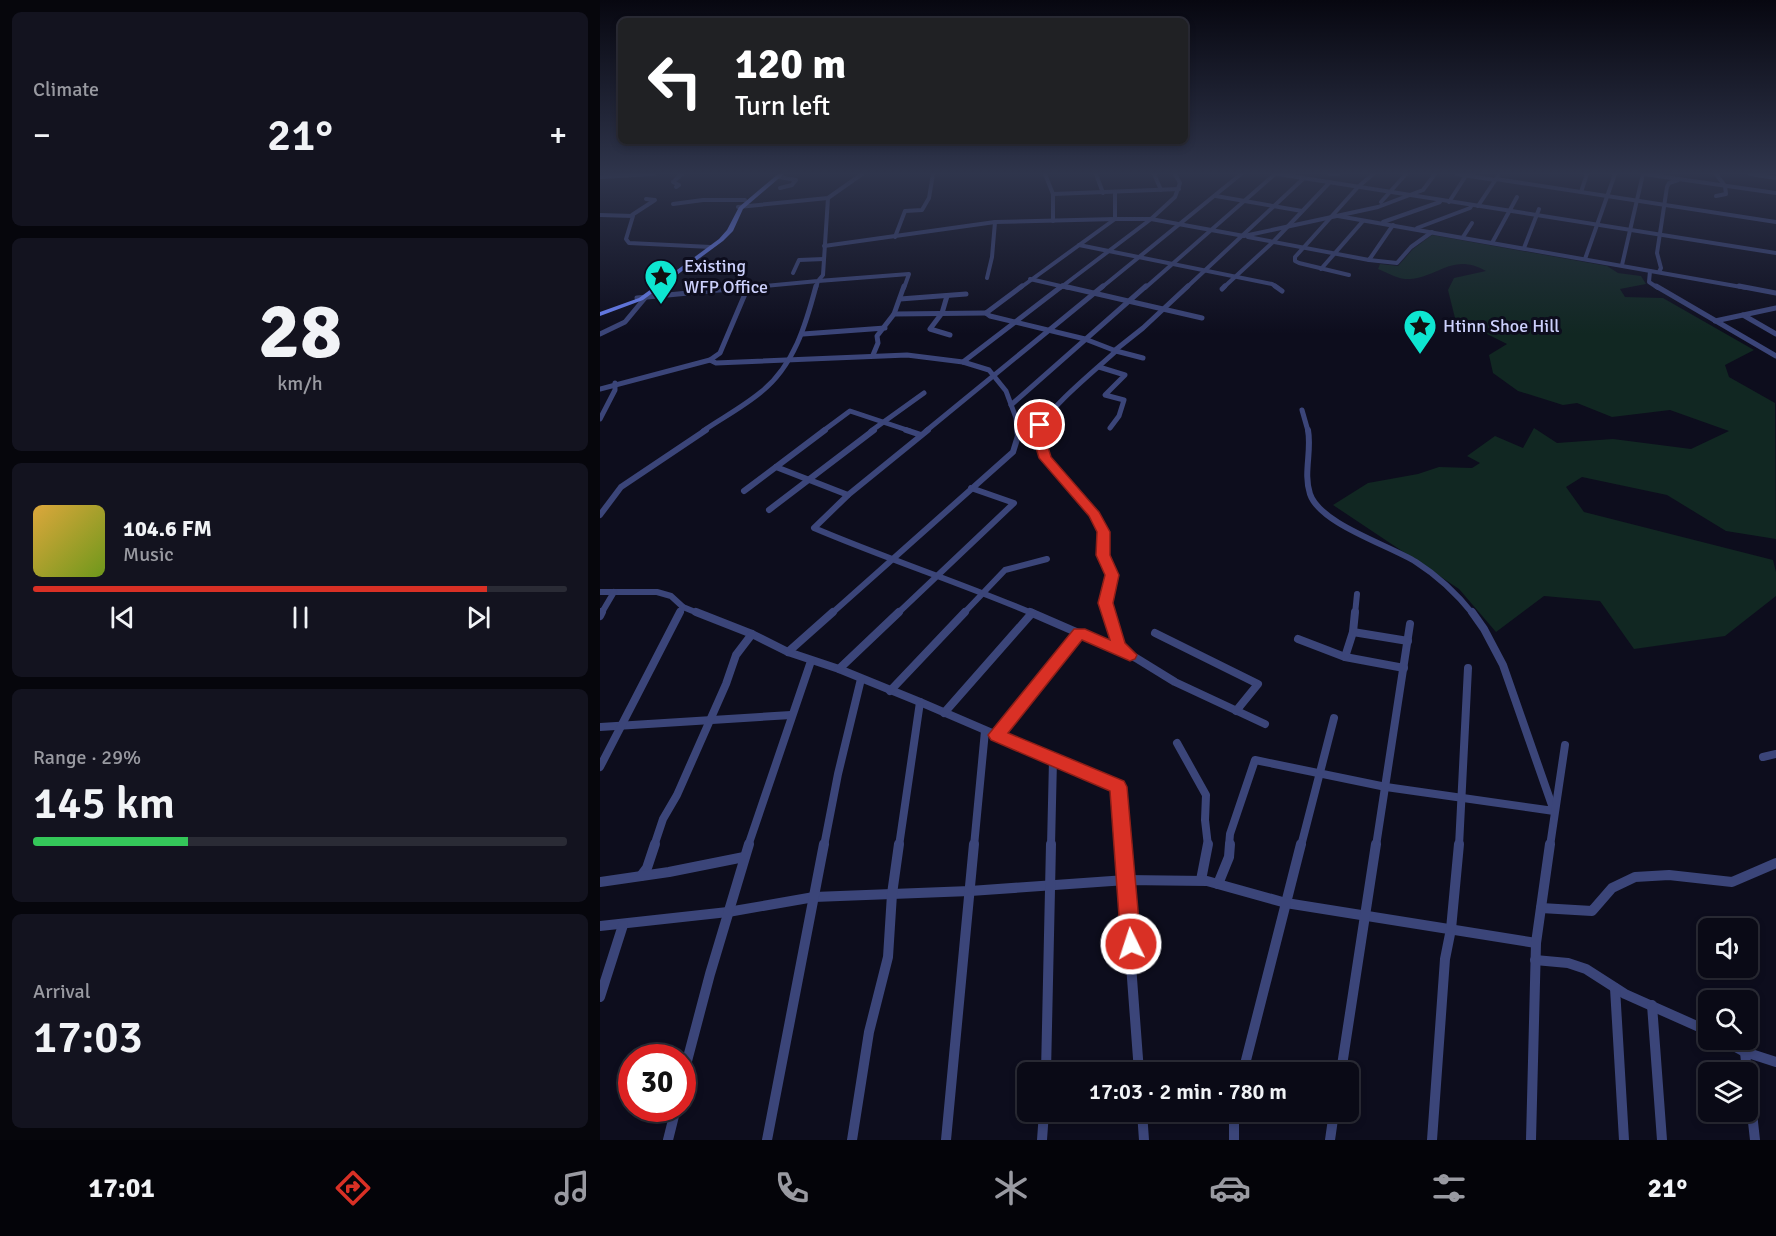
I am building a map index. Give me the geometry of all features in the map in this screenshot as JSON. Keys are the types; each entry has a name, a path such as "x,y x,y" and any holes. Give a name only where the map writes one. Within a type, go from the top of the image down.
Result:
{"main road":[{"path":"600,313 641,298 730,231 732,227"}],"street":[{"path":"629,227 626,239 628,243 709,247"},
{"path":"600,515 621,487 763,391 789,359 803,334 818,281 823,275 826,227"},
{"path":"895,237 899,227"},
{"path":"824,246 960,227"},
{"path":"987,278 992,258 995,227"},
{"path":"986,313 1104,227"},
{"path":"963,362 1140,227"},
{"path":"1177,227 848,495 814,528 890,560 984,593 1080,633 1130,655 1176,682 1265,724"},
{"path":"1198,227 1369,260 1397,263 1411,247 1432,232"},
{"path":"1011,405 1215,227"},
{"path":"1130,655 1119,645 1106,603 1112,575 1103,555 1103,532 1095,515 1045,458 1038,434 1040,425 1115,351 1253,227"},
{"path":"1244,236 1286,227"},
{"path":"1222,289 1287,227"},
{"path":"1324,227 1295,261 1349,274"},
{"path":"1321,269 1358,227"},
{"path":"1369,260 1391,227"},
{"path":"1405,227 1776,293"},
{"path":"1414,229 1419,227"},
{"path":"1462,237 1469,227"},
{"path":"1492,243 1500,227"},
{"path":"1524,248 1532,227"},
{"path":"1585,259 1595,227"},
{"path":"1608,227 1660,237 1727,244 1776,253"},
{"path":"1622,266 1631,227"},
{"path":"1659,272 1661,268 1658,253 1662,227"},
{"path":"1079,245 1272,284 1282,291"},
{"path":"793,273 799,260 824,259"},
{"path":"1650,271 1649,282 1776,356"},
{"path":"600,334 625,322 641,298 909,274 894,314 877,336 878,343 873,356"},
{"path":"1030,279 1202,318"},
{"path":"600,389 615,383 710,360 720,353 745,294 761,287"},
{"path":"734,289 745,294"},
{"path":"900,299 966,294"},
{"path":"947,296 942,313 930,329 950,335"},
{"path":"1715,321 1776,308"},
{"path":"894,314 986,313 1013,322 1085,339 1115,351 1143,358"},
{"path":"1743,315 1776,334"},
{"path":"803,334 885,328"},
{"path":"710,360 716,363 907,355 963,362 989,370 1006,391 1011,405 1018,436 1013,452 788,652"},
{"path":"1099,367 1125,375 1105,395 1124,400 1119,416 1110,428"},
{"path":"600,419 615,390 615,383"},
{"path":"770,510 924,393"},
{"path":"1302,410 1309,435 1307,485 1315,504 1341,523 1398,551 1465,601 1490,638 1503,666 1548,787 1554,811"},
{"path":"744,491 850,411 921,435"},
{"path":"776,467 848,495"},
{"path":"839,669 1014,503 971,488"},
{"path":"890,691 1005,570 1047,559"},
{"path":"600,592 657,592 671,596 684,607 752,634 788,652 839,669 920,702 1118,787 1138,1062"},
{"path":"600,616 614,592"},
{"path":"1345,657 1353,632 1357,594"},
{"path":"600,767 684,607"},
{"path":"944,713 1032,613"},
{"path":"1343,1062 1410,624"},
{"path":"1353,632 1408,641"},
{"path":"997,735 1080,633"},
{"path":"1155,633 1258,684 1236,711"},
{"path":"641,876 663,819 726,684 736,655 752,634"},
{"path":"1298,639 1345,657 1404,668"},
{"path":"692,1044 762,797 811,661"},
{"path":"1431,1140 1445,959 1451,929 1460,838 1460,798 1468,668"},
{"path":"767,1140 838,774 861,679"},
{"path":"852,1140 869,1032 888,957 892,894 920,702"},
{"path":"600,727 791,715"},
{"path":"1246,1062 1334,718"},
{"path":"946,1140 985,731"},
{"path":"1177,743 1206,795 1205,820 1208,846 1201,880"},
{"path":"1531,1140 1536,943 1565,745"},
{"path":"1763,757 1776,754"},
{"path":"1218,884 1229,857 1230,834 1254,759 1319,775 1386,787 1554,811"},
{"path":"1046,1062 1053,760"},
{"path":"600,882 744,857"},
{"path":"1541,908 1592,911 1612,888 1635,877 1669,875 1732,882 1776,863"},
{"path":"600,926 728,912 814,897 970,891 1126,880 1201,880 1286,903 1536,943"},
{"path":"600,998 623,925"},
{"path":"1536,960 1568,963 1586,969 1615,988 1698,1026"},
{"path":"1615,988 1624,1140"},
{"path":"1652,1005 1662,1140"},
{"path":"1741,1050 1776,1062"},
{"path":"1745,1052 1746,1062"},
{"path":"668,1140 672,1122"},
{"path":"1042,1140 1043,1122"},
{"path":"1143,1122 1144,1140"},
{"path":"1234,1122 1234,1140"},
{"path":"1330,1140 1333,1122"},
{"path":"1753,1122 1755,1140"}],"green space":[{"path":"1432,235 1607,266 1618,273 1641,276 1646,284 1620,289 1625,297 1663,298 1754,350 1725,365 1729,377 1775,403 1776,539 1726,531 1667,495 1582,477 1566,487 1584,512 1773,560 1776,572 1776,596 1725,636 1634,649 1600,601 1544,596 1496,632 1459,589 1333,505 1368,483 1418,474 1439,467 1472,468 1480,463 1467,456 1495,436 1523,448 1534,428 1557,443 1613,439 1691,449 1729,431 1670,410 1612,417 1577,403 1563,405 1518,391 1493,373 1489,355 1507,344 1455,318 1448,290 1454,278 1486,271 1463,264 1405,279 1378,269 1380,264 1398,266 1413,249"}],"place":[{"name":"Existing WFP Office","path":"661,305"},
{"name":"Htinn Shoe Hill","path":"1420,355"}],"route":[{"path":"1040,425 1038,434 1045,458 1052,463 1095,515 1103,532 1103,555 1112,575 1106,603 1119,645 1130,655 1080,633 997,735 1118,787 1131,944"}]}
